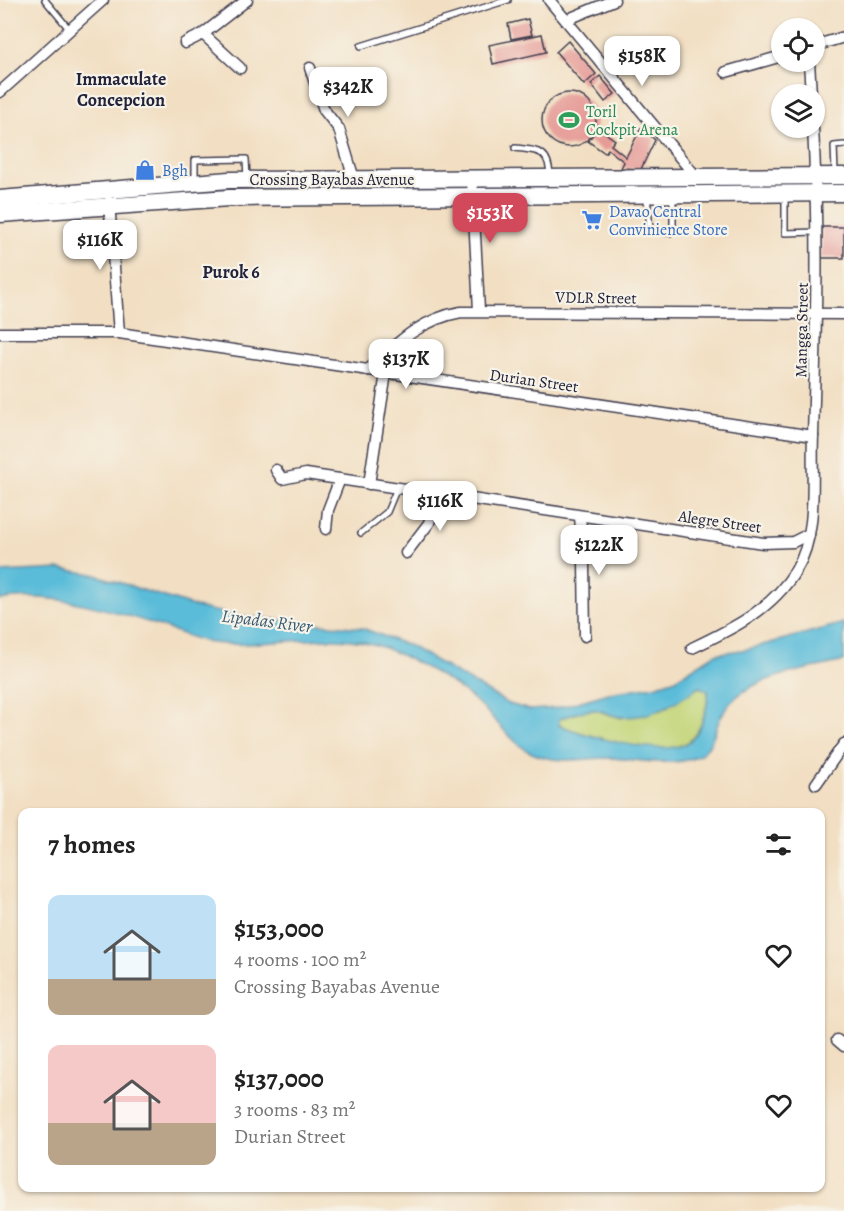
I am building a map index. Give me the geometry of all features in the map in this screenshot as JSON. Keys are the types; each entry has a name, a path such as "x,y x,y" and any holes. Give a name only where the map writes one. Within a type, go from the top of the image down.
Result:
{"main road":[{"name":"Crossing Bayabas Avenue","path":"0,199 785,193 840,176"},
{"name":"Crossing Bayabas Avenue","path":"0,214 196,183 247,180 697,177 816,185 844,193"}],"street":[{"path":"0,92 103,0"},
{"path":"185,43 203,34 247,0"},
{"path":"549,0 709,194"},
{"path":"566,20 614,0"},
{"path":"203,34 240,69"},
{"path":"825,43 844,37"},
{"path":"726,72 771,59"},
{"path":"310,68 324,110 339,129 354,179"},
{"name":"Mangga Street","path":"692,648 747,620 775,597 796,570 809,534 818,314 814,138"},
{"path":"472,178 478,310"},
{"path":"109,198 118,333"},
{"name":"VDLR Street","path":"368,370 405,336 425,323 446,315 478,310 844,314"},
{"name":"Durian Street","path":"0,333 118,333 813,436"},
{"path":"369,484 386,373"},
{"name":"Alegre Street","path":"276,470 282,479 306,474 580,517 775,544 794,542 809,534"},
{"path":"326,529 328,510 340,479"},
{"path":"406,553 429,523 436,494"},
{"path":"580,517 584,562 585,636"},
{"path":"816,784 844,744"}],"lane":[{"path":"45,0 70,30"},
{"path":"361,46 508,0"},
{"path":"840,176 834,146 844,145"},
{"path":"514,148 540,152 550,161 550,178"},
{"path":"785,193 785,232 817,232"},
{"path":"647,194 650,230 670,233 673,231 673,194"},
{"path":"361,533 387,512 397,488"}],"green space":[{"path":"699,687 708,691 703,718 694,737 678,746 662,748 625,744 559,725 559,719 583,711 595,710 621,718 661,710"}],"water":[{"name":"Lipadas River","path":"61,569 93,574 196,607 238,616 362,628 410,646 509,704 530,710 557,708 609,693 654,686 676,679 715,654 748,649 844,623 844,661 771,678 745,691 725,710 707,749 688,760 663,762 610,758 551,759 532,753 519,745 481,706 448,681 385,648 366,642 327,639 246,644 212,643 85,604 41,598 0,600 0,572","holes":["699,687 708,691 701,725 689,742 678,747 662,748 624,744 559,725 559,719 586,710 619,717 643,715 672,704"]}],"building":[{"path":"528,19 532,35 511,39 508,24"},
{"path":"542,34 546,52 493,64 489,45"},
{"path":"568,41 596,74 584,85 556,52"},
{"path":"600,76 615,94 605,102 591,84"},
{"name":"Toril Cockpit Arena","path":"569,93 579,95 588,101 594,110 596,120 594,130 588,139 579,145 569,147 559,145 550,139 544,130 542,120 544,110 550,101 559,95"},
{"path":"598,128 615,140 611,145 626,157 641,128 655,140 641,169 621,168 624,162 608,149 605,153 588,141"},
{"path":"822,227 844,227 844,258 821,258"}],"place":[{"name":"Toril Cockpit Arena","path":"569,120"},
{"name":"Bgh","path":"145,170"},
{"name":"Davao Central Convinience Store","path":"592,220"}],"district":[{"name":"Immaculate Concepcion","path":"121,89"},
{"name":"Purok 6","path":"231,272"}]}
